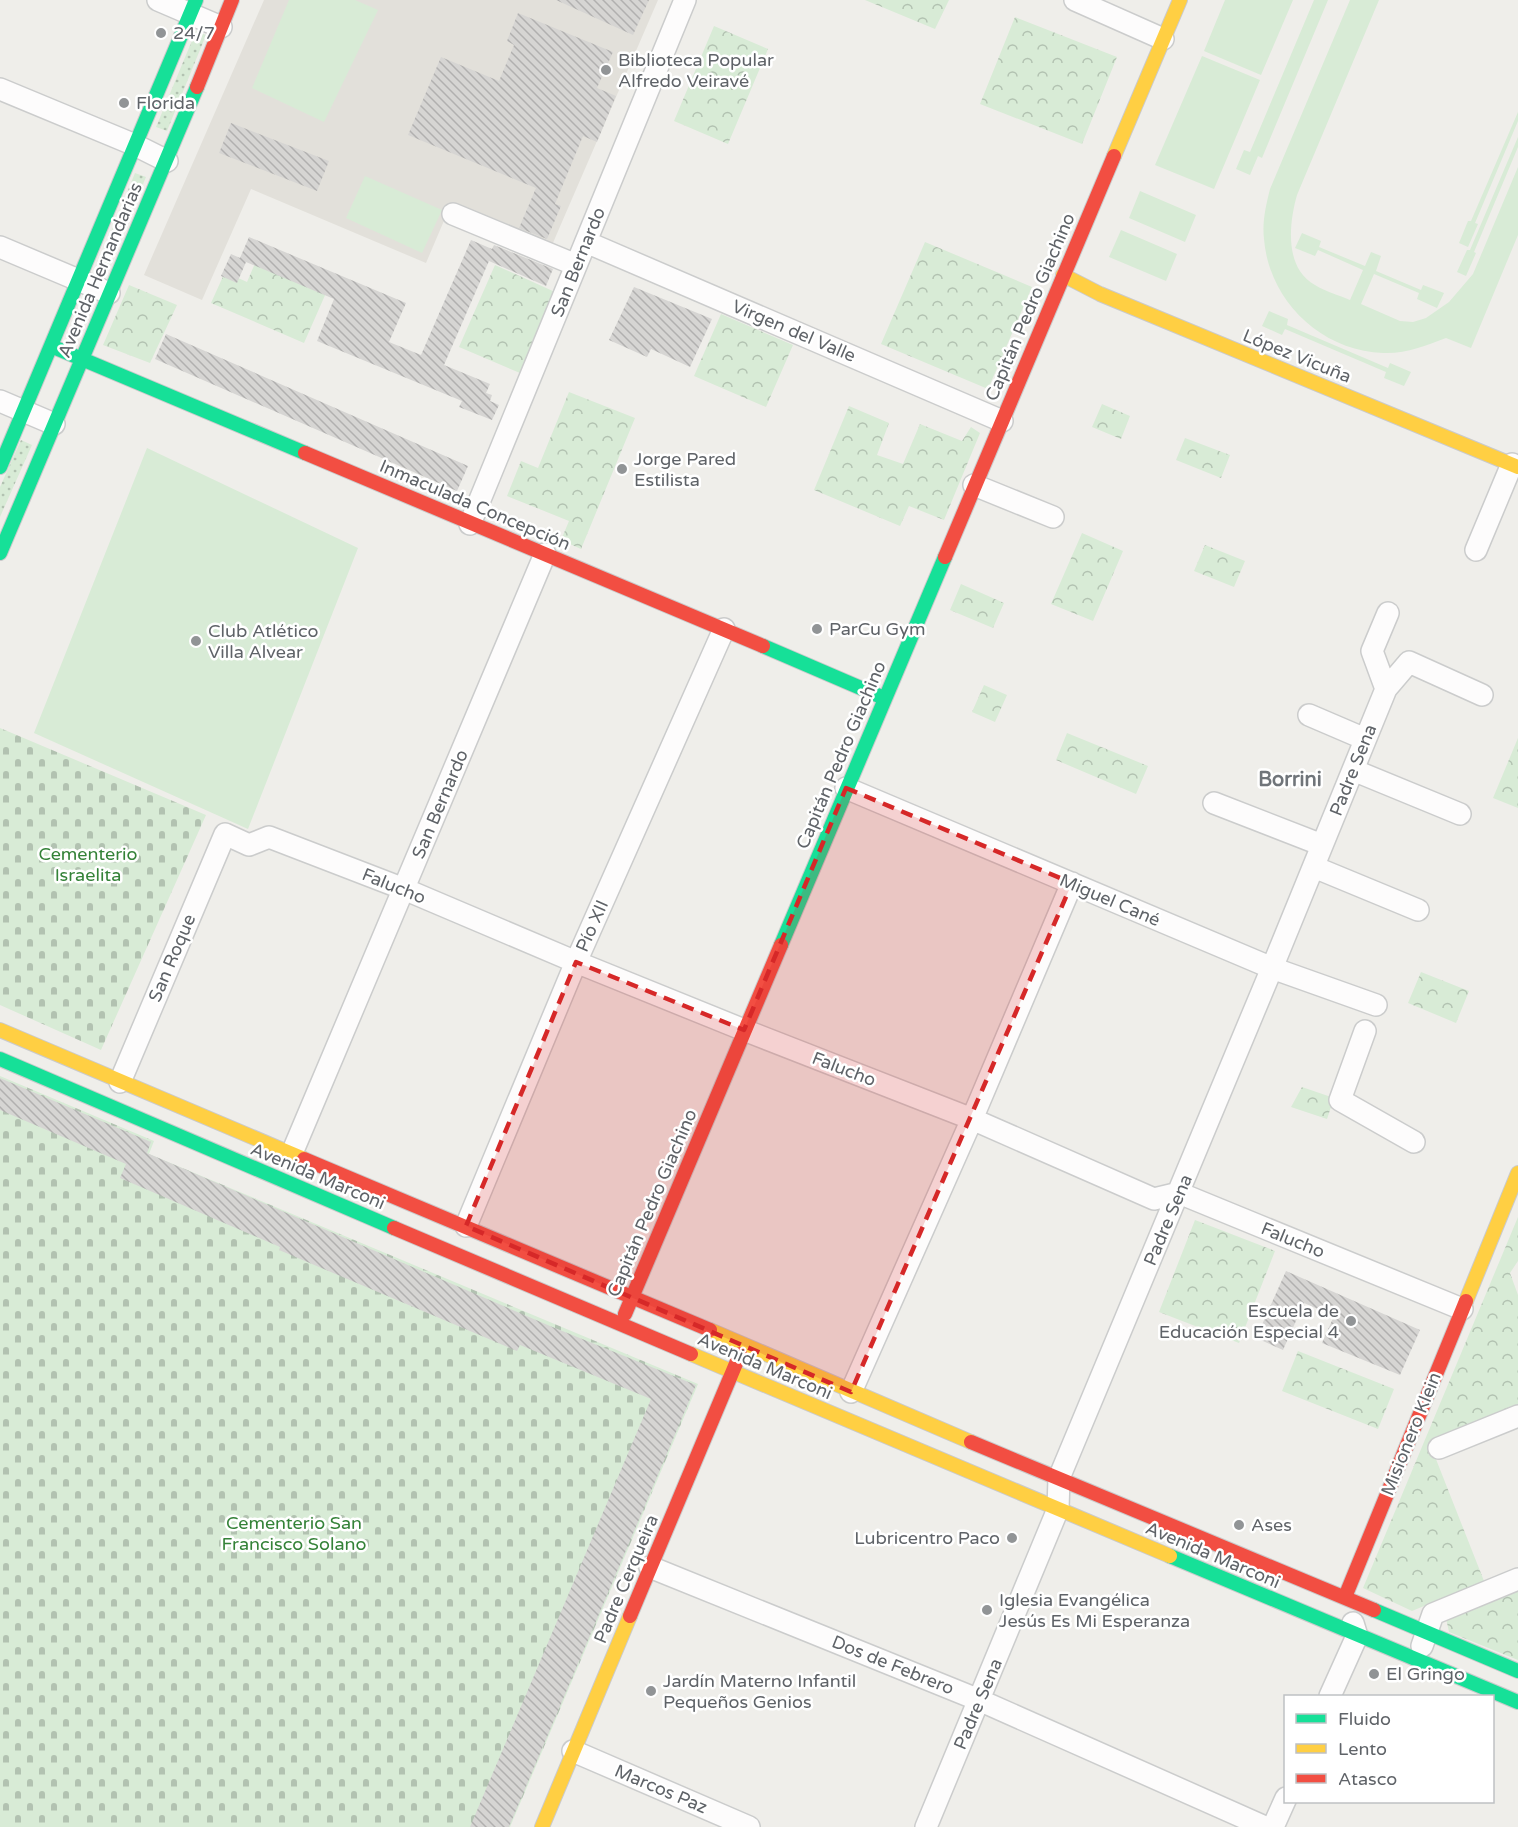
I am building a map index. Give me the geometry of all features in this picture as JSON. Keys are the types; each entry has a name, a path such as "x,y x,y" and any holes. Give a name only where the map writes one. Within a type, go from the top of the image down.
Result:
{"main road":[{"name":"Avenida Hernandarias","path":"0,553 167,161 232,0"},
{"name":"Capitán Pedro Giachino","path":"621,1325 1180,0"},
{"name":"Avenida Hernandarias","path":"0,467 194,7"},
{"name":"López Vicuña","path":"1064,274 1100,294 1515,466"},
{"name":"Inmaculada Concepción","path":"51,346 884,698"},
{"name":"Avenida Marconi","path":"0,1030 632,1296 851,1392 1346,1597 1518,1671"},
{"name":"Avenida Marconi","path":"0,1059 621,1325 1518,1702"},
{"name":"Misionero Klein","path":"1346,1597 1518,1173"},
{"name":"Padre Cerqueira","path":"542,1827 743,1346"}],"street":[{"path":"158,0 194,7 220,27"},
{"name":"San Bernardo","path":"470,524 685,0"},
{"path":"1075,0 1163,39"},
{"path":"0,89 135,145 167,161"},
{"path":"453,214 576,265"},
{"name":"Virgen del Valle","path":"586,242 1002,422"},
{"path":"0,247 109,293"},
{"path":"0,401 54,424"},
{"path":"1476,550 1515,466"},
{"path":"974,485 1053,517"},
{"name":"San Bernardo","path":"292,1153 545,554"},
{"path":"1386,689 1372,651 1389,613"},
{"name":"Pío XII","path":"466,1226 576,962 724,629"},
{"name":"Padre Sena","path":"926,1827 1058,1509 1059,1478 1386,689 1409,662 1482,695"},
{"path":"1309,715 1365,739"},
{"path":"1353,770 1460,814"},
{"name":"Miguel Cané","path":"846,788 1272,968 1376,1005"},
{"path":"1214,803 1322,845"},
{"name":"Falucho","path":"225,834 249,845 269,837 404,889 744,1030 972,1119 1154,1199 1179,1193 1462,1309"},
{"name":"San Roque","path":"120,1082 225,834"},
{"path":"1314,867 1419,910"},
{"path":"851,1392 972,1119 1072,883"},
{"path":"1365,1031 1340,1100 1414,1142"},
{"path":"1439,1448 1518,1416"},
{"name":"Dos de Febrero","path":"650,1567 979,1700 1264,1827"},
{"path":"1417,1659 1433,1614 1518,1579"},
{"path":"1330,1695 1357,1636 1346,1597"},
{"name":"Marcos Paz","path":"573,1751 749,1827"},
{"path":"1273,1827 1284,1802"}],"highlighted area":[{"path":"846,788 1072,883 851,1392 466,1226 576,962 744,1030"}],"shaded area":[{"path":"264,0 658,0 549,252 449,209 426,263 251,189 202,300 144,275"}],"green space":[{"path":"289,0 355,0 378,10 324,122 252,88"},
{"path":"865,0 949,0 935,29"},
{"path":"1225,0 1293,0 1261,75 1204,51"},
{"path":"1314,0 1328,0 1262,158 1258,156 1250,175 1236,169 1244,150 1250,152"},
{"path":"1350,0 1379,0 1297,195 1292,218 1291,244 1298,268 1305,277 1319,287 1350,300 1363,270 1318,250 1315,256 1295,248 1302,233 1321,241 1319,247 1365,266 1371,252 1381,256 1376,271 1421,290 1423,285 1444,293 1437,308 1417,299 1419,293 1374,274 1361,304 1400,321 1413,322 1426,318 1449,302 1473,274 1518,167 1518,235 1471,348 1446,338 1415,349 1391,353 1360,350 1339,343 1319,332 1302,318 1276,283 1268,262 1264,226 1270,189"},
{"path":"1015,17 1117,57 1082,144 980,104"},
{"path":"714,26 768,49 728,144 674,121"},
{"path":"196,31 206,35 167,131 156,127"},
{"path":"1202,56 1260,80 1214,189 1155,165"},
{"path":"1518,112 1518,121 1475,223 1478,224 1468,247 1459,243 1468,221 1471,221"},
{"path":"1518,137 1518,147 1466,276 1457,272 1467,250 1470,250"},
{"path":"135,173 146,177 106,273 96,269"},
{"path":"365,176 442,210 422,253 346,218"},
{"path":"1140,191 1196,215 1185,242 1129,218"},
{"path":"1121,230 1177,254 1166,281 1109,257"},
{"path":"925,242 1032,287 988,389 881,344"},
{"path":"256,261 326,293 304,343 211,303 225,272 247,282"},
{"path":"495,265 555,292 520,373 459,347"},
{"path":"129,285 177,305 150,363 103,345"},
{"path":"1269,311 1288,319 1287,325 1388,368 1390,363 1411,372 1404,386 1384,378 1386,372 1285,329 1282,335 1262,326"},
{"path":"721,314 793,345 766,407 694,376"},
{"path":"569,392 635,418 581,549 561,540 569,521 507,496 521,461 538,468"},
{"path":"1102,404 1130,416 1121,439 1092,427"},
{"path":"849,406 889,423 877,455 903,464 920,424 962,441 971,427 980,433 944,520 909,506 900,526 814,490"},
{"path":"1185,438 1230,455 1221,478 1176,460"},
{"path":"21,440 32,445 0,517 0,487"},
{"name":"Club Atlético Villa Alvear","path":"147,448 358,548 248,829 34,733"},
{"path":"1082,533 1123,551 1093,621 1051,604"},
{"path":"1205,545 1245,561 1234,587 1194,571"},
{"path":"961,584 1004,603 993,628 950,610"},
{"path":"984,685 1007,695 995,722 972,712"},
{"name":"Cementerio Israelita","path":"0,728 206,815 101,1050 0,1005"},
{"path":"1067,733 1148,766 1136,794 1056,760"},
{"path":"1518,738 1518,808 1493,798"},
{"path":"1421,972 1469,991 1456,1023 1408,1003"},
{"name":"Cementerio San Francisco Solano","path":"0,1076 154,1141 149,1154 698,1384 510,1827 0,1827"},
{"path":"1302,1087 1334,1098 1327,1119 1291,1107"},
{"path":"1518,1217 1518,1261 1510,1273 1518,1295 1518,1408 1430,1444 1484,1581 1412,1611 1363,1588"},
{"path":"1195,1220 1275,1251 1239,1343 1159,1312"},
{"path":"1298,1351 1394,1389 1378,1429 1282,1391"},
{"path":"1518,1589 1518,1660 1449,1632 1446,1618"}],"building":[{"path":"556,0 649,0 633,35"},
{"path":"518,13 613,52 597,88 616,96 597,142 583,136 555,204 561,206 547,239 519,228 536,188 408,135 441,57 499,81 514,45 507,41"},
{"path":"231,123 329,161 317,191 219,153"},
{"path":"249,237 406,303 389,342 421,355 471,240 492,249 494,245 553,269 546,286 489,261 444,365 490,384 486,393 492,395 490,401 499,405 492,420 459,407 462,401 317,341 334,299 246,262 237,283 221,276 231,254 240,258"},
{"path":"634,287 712,319 690,367 651,349 647,357 609,340"},
{"path":"166,334 468,466 457,491 155,359"},
{"path":"0,1078 151,1142 147,1153 550,1326 696,1385 509,1827 470,1827 651,1399 520,1345 517,1351 279,1250 280,1247 120,1178 126,1164 0,1110"},
{"name":"Escuela de Educación Especial 4","path":"1286,1271 1420,1330 1400,1375 1322,1343 1334,1316 1304,1303 1283,1350 1256,1338"}],"traffic: fast":[{"path":"0,467 196,0"},
{"path":"0,553 197,87"},
{"path":"51,346 305,453"},
{"path":"781,945 945,557"},
{"path":"763,646 884,698"},
{"path":"0,1059 394,1228"},
{"path":"1170,1556 1518,1702"},
{"path":"1374,1610 1518,1671"}],"traffic: slow":[{"path":"1114,156 1180,0"},
{"path":"1063,275 1100,294 1518,467"},
{"path":"0,1030 304,1159"},
{"path":"1466,1301 1518,1173"},
{"path":"710,1330 971,1442"},
{"path":"691,1354 1170,1556"},
{"path":"542,1827 630,1616"}],"traffic: jam":[{"path":"197,87 232,0"},
{"path":"945,557 1114,156"},
{"path":"305,453 763,646"},
{"path":"625,1314 781,945"},
{"path":"304,1159 710,1330"},
{"path":"394,1228 691,1354"},
{"path":"1345,1597 1466,1301"},
{"path":"630,1616 740,1354"},
{"path":"971,1442 1374,1610"}],"place":[{"name":"24/7","path":"161,33"},
{"name":"Biblioteca Popular Alfredo Veiravé","path":"606,70"},
{"name":"Florida","path":"124,103"},
{"name":"Jorge Pared Estilista","path":"622,469"},
{"name":"ParCu Gym","path":"817,629"},
{"name":"Club Atlético Villa Alvear","path":"196,641"},
{"name":"Escuela de Educación Especial 4","path":"1351,1321"},
{"name":"Ases","path":"1239,1525"},
{"name":"Lubricentro Paco","path":"1012,1538"},
{"name":"Iglesia Evangélica Jesús Es Mi Esperanza","path":"987,1610"},
{"name":"El Gringo","path":"1374,1674"},
{"name":"Jardín Materno Infantil Pequeños Genios","path":"651,1691"}],"district":[{"name":"Borrini","path":"1290,780"}]}
